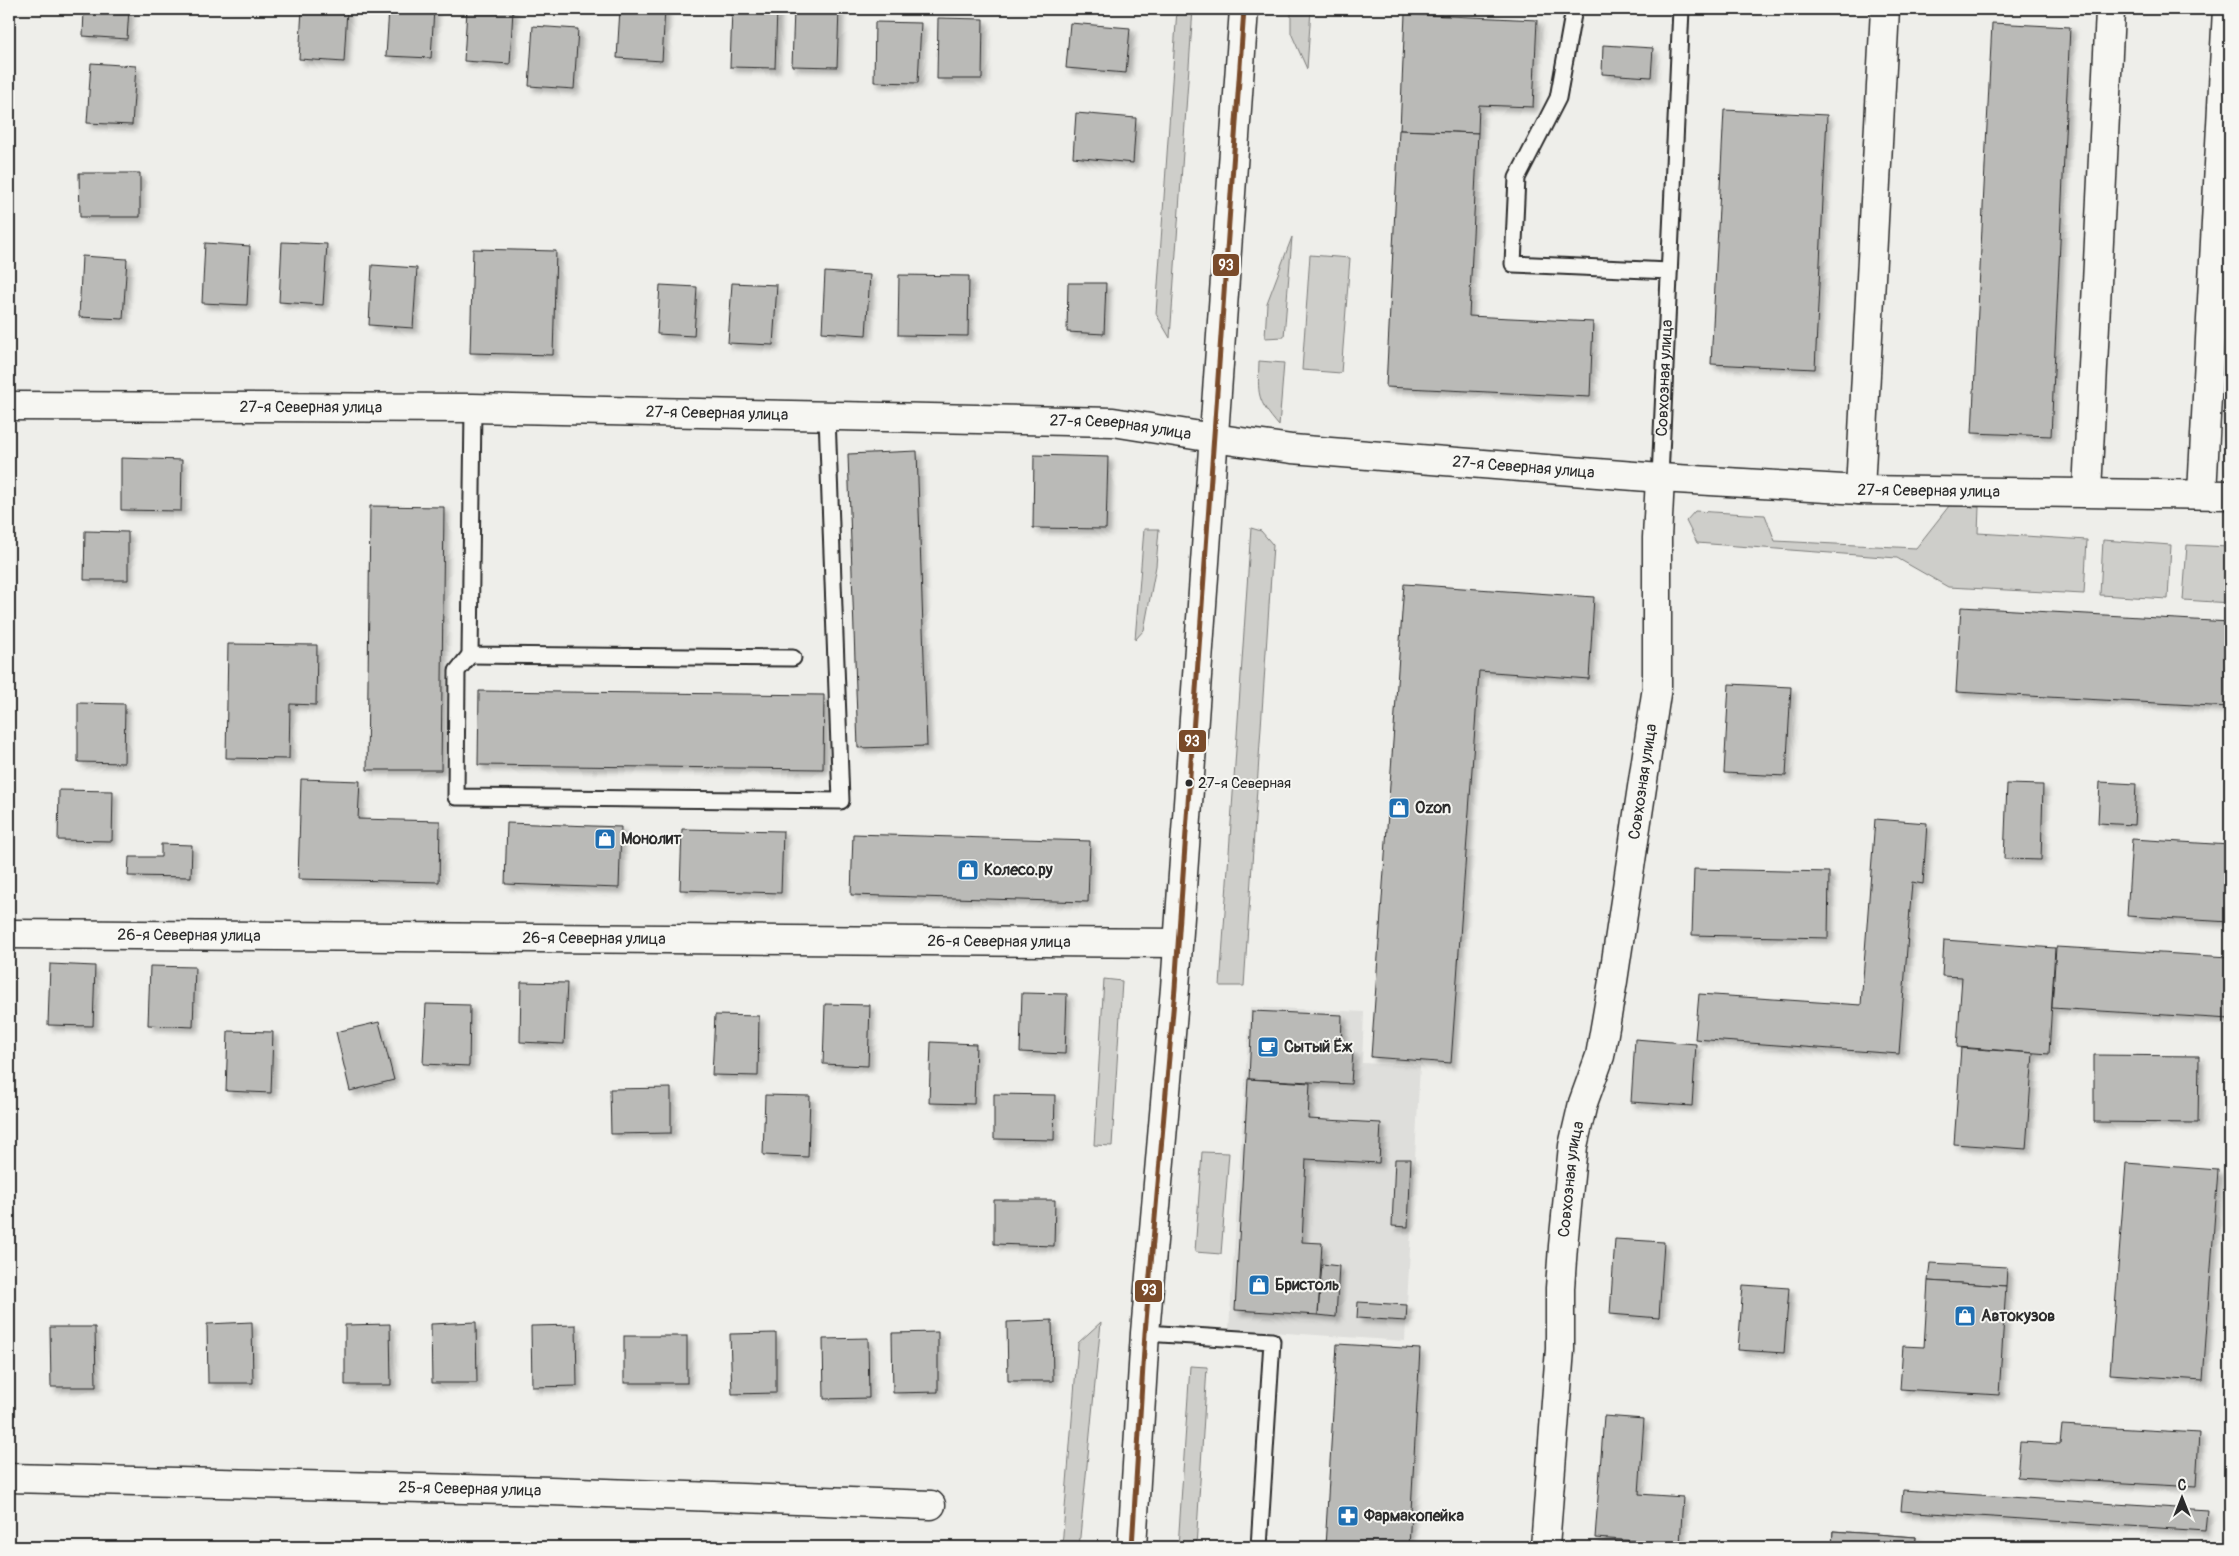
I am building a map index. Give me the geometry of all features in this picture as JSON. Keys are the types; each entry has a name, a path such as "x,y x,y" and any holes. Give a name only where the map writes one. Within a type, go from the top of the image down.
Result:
{"street":[{"path":"1132,1547 1146,1333 1178,943 1244,9"},
{"path":"1860,490 1886,9"},
{"path":"2202,494 2227,9"},
{"path":"2087,492 2110,11"},
{"name":"27-я Северная улица","path":"9,406 473,408 1113,422 1292,449 1660,478 1860,490 2230,495"},
{"name":"Совхозная улица","path":"1545,1547 1560,1349 1562,1254 1574,1146 1583,1103 1601,1046 1657,687 1657,538 1660,478"},
{"name":"26-я Северная улица","path":"9,934 1178,943"},
{"name":"25-я Северная улица","path":"9,1478 551,1491 931,1506"}],"lane":[{"path":"1574,9 1558,98 1517,178 1513,264 1669,271"},
{"name":"Совхозная улица","path":"1660,478 1681,9"},
{"path":"473,408 470,655 457,671 456,797 841,801 827,416"},
{"path":"470,655 793,658"},
{"path":"1146,1333 1272,1341 1259,1547"}],"shaded area":[{"path":"1177,9 1193,9 1170,338 1156,314"},
{"path":"1291,9 1311,9 1307,69 1291,33"},
{"path":"1292,237 1284,337 1265,338 1267,303"},
{"path":"1310,255 1350,258 1341,373 1302,370"},
{"path":"1259,361 1284,363 1279,426 1262,403 1258,382"},
{"path":"1949,506 1979,507 1978,533 2087,540 2084,594 1948,587 1897,558 1697,543 1686,521 1695,511 1765,515 1775,541 1916,548"},
{"path":"1251,528 1261,531 1273,545 1244,986 1220,986"},
{"path":"1144,529 1159,529 1156,566 1144,630 1135,640"},
{"path":"2103,540 2171,545 2168,599 2100,595"},
{"path":"2187,545 2230,547 2230,603 2183,600"},
{"path":"1104,979 1122,981 1112,1146 1094,1145"},
{"path":"1250,1007 1364,1012 1362,1063 1420,1066 1405,1341 1229,1329"},
{"path":"1202,1152 1229,1153 1221,1254 1195,1252"},
{"path":"1101,1322 1079,1547 1062,1547 1078,1343"},
{"path":"1190,1366 1207,1367 1196,1547 1178,1547"}],"building":[{"path":"84,9 129,9 127,39 83,36"},
{"path":"302,9 347,9 344,62 299,59"},
{"path":"389,9 434,9 431,58 386,56"},
{"path":"467,9 513,9 510,64 464,61"},
{"path":"620,9 665,9 662,61 617,58"},
{"path":"732,9 777,9 775,68 730,67"},
{"path":"794,9 839,9 837,67 792,66"},
{"path":"1405,14 1537,20 1533,107 1479,105 1478,133 1400,130"},
{"path":"938,18 983,19 982,79 937,79"},
{"path":"875,22 921,23 918,83 874,82"},
{"path":"1070,23 1130,28 1126,73 1066,68"},
{"path":"1992,23 2070,27 2051,436 1972,433"},
{"path":"533,26 578,29 574,89 529,86"},
{"path":"1603,45 1653,48 1651,77 1602,74"},
{"path":"91,63 136,66 132,125 87,123"},
{"path":"1724,110 1827,115 1815,369 1711,364"},
{"path":"1076,113 1136,118 1133,163 1073,157"},
{"path":"1399,130 1478,133 1469,316 1593,322 1590,397 1386,387"},
{"path":"79,173 140,173 140,217 80,217"},
{"path":"282,242 327,244 323,305 279,302"},
{"path":"205,243 250,246 247,305 202,303"},
{"path":"473,249 556,251 553,355 470,353"},
{"path":"82,256 127,259 123,319 79,317"},
{"path":"372,265 417,268 413,328 369,325"},
{"path":"825,272 870,275 866,335 822,332"},
{"path":"899,275 969,276 968,336 898,335"},
{"path":"732,283 777,285 773,345 728,343"},
{"path":"1068,283 1106,283 1104,334 1067,332"},
{"path":"660,285 697,287 694,336 657,334"},
{"path":"917,451 927,746 858,748 848,454"},
{"path":"1034,455 1108,457 1106,529 1033,528"},
{"path":"121,458 182,460 181,511 121,510"},
{"path":"370,506 444,507 441,770 367,770"},
{"path":"85,531 128,532 128,580 84,580"},
{"path":"1404,584 1594,597 1589,679 1479,671 1451,1063 1371,1057"},
{"path":"1961,607 2230,622 2230,707 1956,692"},
{"path":"228,644 317,645 316,705 290,704 289,759 226,758"},
{"path":"1729,684 1791,687 1786,776 1724,773"},
{"path":"479,691 824,695 823,769 478,765"},
{"path":"78,703 125,704 124,763 78,762"},
{"path":"301,779 360,781 358,819 440,821 439,882 298,879"},
{"path":"2100,782 2136,784 2134,825 2098,823"},
{"path":"2007,784 2043,785 2041,860 2004,859"},
{"path":"59,790 113,791 112,841 58,840"},
{"path":"1875,819 1927,823 1923,884 1912,882 1899,1054 1695,1039 1699,994 1861,1005"},
{"path":"507,823 621,827 619,888 505,884"},
{"path":"682,829 783,831 781,893 680,890"},
{"path":"853,834 1090,841 1088,902 851,895"},
{"path":"2132,839 2230,845 2230,922 2127,916"},
{"path":"161,844 192,845 191,877 128,876 129,857 161,857"},
{"path":"1694,869 1829,872 1828,938 1692,935"},
{"path":"1944,940 2055,948 2049,1054 1957,1047 1962,977 1942,976"},
{"path":"2056,947 2230,957 2230,1019 2052,1008"},
{"path":"50,964 95,966 93,1026 48,1025"},
{"path":"150,966 195,967 193,1027 148,1025"},
{"path":"521,982 567,983 564,1044 520,1042"},
{"path":"1022,993 1067,994 1065,1054 1020,1052"},
{"path":"426,1004 470,1005 469,1066 423,1064"},
{"path":"825,1004 870,1005 868,1066 823,1064"},
{"path":"1252,1011 1342,1015 1341,1050 1353,1051 1351,1084 1249,1079"},
{"path":"715,1015 759,1016 758,1076 712,1075"},
{"path":"379,1022 394,1080 350,1091 336,1032"},
{"path":"228,1031 273,1032 271,1093 226,1091"},
{"path":"1635,1039 1696,1044 1692,1106 1631,1102"},
{"path":"931,1042 976,1044 974,1104 929,1103"},
{"path":"1961,1048 2033,1053 2026,1149 1954,1144"},
{"path":"2094,1055 2199,1056 2198,1123 2094,1122"},
{"path":"1248,1079 1310,1083 1308,1119 1381,1123 1379,1163 1306,1159 1302,1242 1322,1243 1318,1315 1235,1310"},
{"path":"671,1088 671,1133 611,1134 610,1089"},
{"path":"994,1094 1055,1095 1054,1140 994,1139"},
{"path":"765,1095 810,1096 808,1157 763,1155"},
{"path":"1395,1159 1411,1159 1408,1227 1392,1226"},
{"path":"2126,1163 2218,1170 2203,1380 2110,1374"},
{"path":"994,1200 1055,1200 1054,1246 994,1244"},
{"path":"1615,1239 1664,1242 1659,1318 1610,1314"},
{"name":"Автокузов","path":"1930,1263 2007,1267 2006,1286 1928,1281"},
{"path":"1322,1264 1339,1266 1336,1317 1318,1315"},
{"name":"Автокузов","path":"1928,1281 2006,1286 1999,1395 1900,1389 1903,1346 1924,1347"},
{"path":"1743,1285 1789,1288 1784,1353 1738,1350"},
{"path":"1358,1302 1407,1305 1406,1321 1357,1318"},
{"path":"1052,1320 1053,1381 1008,1381 1007,1322"},
{"path":"252,1322 253,1383 208,1383 207,1324"},
{"path":"476,1322 477,1383 432,1383 431,1324"},
{"path":"390,1324 391,1385 345,1385 345,1325"},
{"path":"576,1325 577,1386 532,1387 531,1326"},
{"path":"50,1327 95,1327 96,1387 51,1387"},
{"path":"938,1332 938,1392 893,1393 892,1333"},
{"path":"776,1333 776,1393 732,1394 730,1334"},
{"path":"624,1336 687,1336 687,1383 624,1383"},
{"path":"868,1338 869,1398 824,1399 823,1339"},
{"path":"1337,1344 1420,1349 1409,1547 1325,1547"},
{"path":"1604,1416 1644,1419 1639,1494 1683,1497 1680,1544 1595,1538"},
{"path":"2062,1425 2199,1433 2196,1487 2017,1477 2020,1442 2060,1444"},
{"path":"1903,1490 2207,1510 2205,1531 1901,1511"},
{"path":"1833,1531 1916,1537 1915,1547 1832,1547"},
{"path":"1833,1531 1916,1537 1915,1547 1832,1547"}],"transit line":[{"name":"93","path":"1132,1547 1145,1333 1175,988 1244,9"}],"place":[{"name":"27-я Северная","path":"1189,783"},
{"name":"Ozon","path":"1399,808"},
{"name":"Монолит","path":"605,839"},
{"name":"Колесо.ру","path":"968,870"},
{"name":"Сытый Ёж","path":"1268,1047"},
{"name":"Бристоль","path":"1259,1285"},
{"name":"Автокузов","path":"1965,1316"},
{"name":"Фармакопейка","path":"1348,1516"}]}
